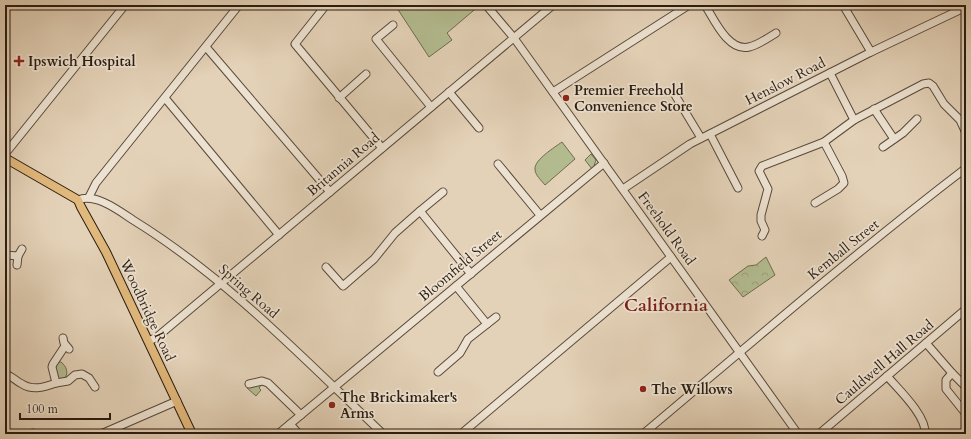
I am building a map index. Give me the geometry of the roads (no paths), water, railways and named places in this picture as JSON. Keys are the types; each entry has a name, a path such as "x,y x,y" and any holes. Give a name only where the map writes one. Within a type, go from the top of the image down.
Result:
{"main road":[{"path":"5,158 78,200"},
{"name":"Woodbridge Road","path":"78,200 106,252 192,434"}],"street":[{"path":"5,154 125,5"},
{"path":"78,200 89,197 96,183 240,5"},
{"path":"326,5 295,44 382,148"},
{"name":"Freehold Road","path":"486,5 514,38 798,434"},
{"name":"Britannia Road","path":"149,341 157,337 553,5"},
{"path":"553,92 688,5"},
{"path":"704,5 725,37 738,46 751,46 776,33"},
{"path":"843,5 871,52"},
{"name":"Henslow Road","path":"623,189 671,156 701,138 871,52 965,7"},
{"path":"393,25 376,38 430,108"},
{"path":"206,47 330,192"},
{"path":"830,73 854,120"},
{"path":"339,98 366,74"},
{"path":"762,236 767,228 761,222 761,216 768,189 759,170 762,166 824,142 854,120 923,84 929,83 933,86 944,104 963,118 966,133"},
{"path":"449,92 479,128"},
{"path":"675,95 701,138"},
{"path":"165,98 279,235"},
{"path":"874,109 894,139"},
{"path":"883,147 903,133 917,119"},
{"path":"710,134 738,188"},
{"path":"815,203 838,189 844,183 842,176 824,142"},
{"path":"498,164 540,215"},
{"name":"Bloomfield Street","path":"278,434 540,215 604,164"},
{"name":"Kemball Street","path":"642,434 897,221 966,168"},
{"path":"336,292 374,259 395,233 443,192"},
{"name":"Spring Road","path":"89,197 107,205 145,227 221,283 278,334 383,434"},
{"path":"420,211 470,274"},
{"path":"17,265 18,256 22,249"},
{"path":"5,254 18,256"},
{"path":"466,432 671,257"},
{"path":"326,267 343,286"},
{"path":"456,286 487,324"},
{"name":"Cauldwell Hall Road","path":"818,434 966,309"},
{"path":"438,372 460,353 468,339 496,317"},
{"path":"56,383 52,364 67,347 63,338"},
{"path":"926,343 952,374 966,386"},
{"path":"5,374 31,388 40,388 68,381 75,375 82,374 89,378 95,387"},
{"path":"952,374 946,380 946,388 966,414"},
{"path":"888,376 921,418 925,427 925,434"},
{"path":"249,384 262,381 268,383 301,415"},
{"path":"101,434 177,401"},
{"path":"290,424 299,434"}],"place":[{"name":"Ipswich Hospital","path":"19,61"},
{"name":"Premier Freehold Convenience Store","path":"566,98"},
{"name":"The Willows","path":"643,389"},
{"name":"The Brickimaker's Arms","path":"332,405"}],"district":[{"name":"California","path":"666,305"}]}
